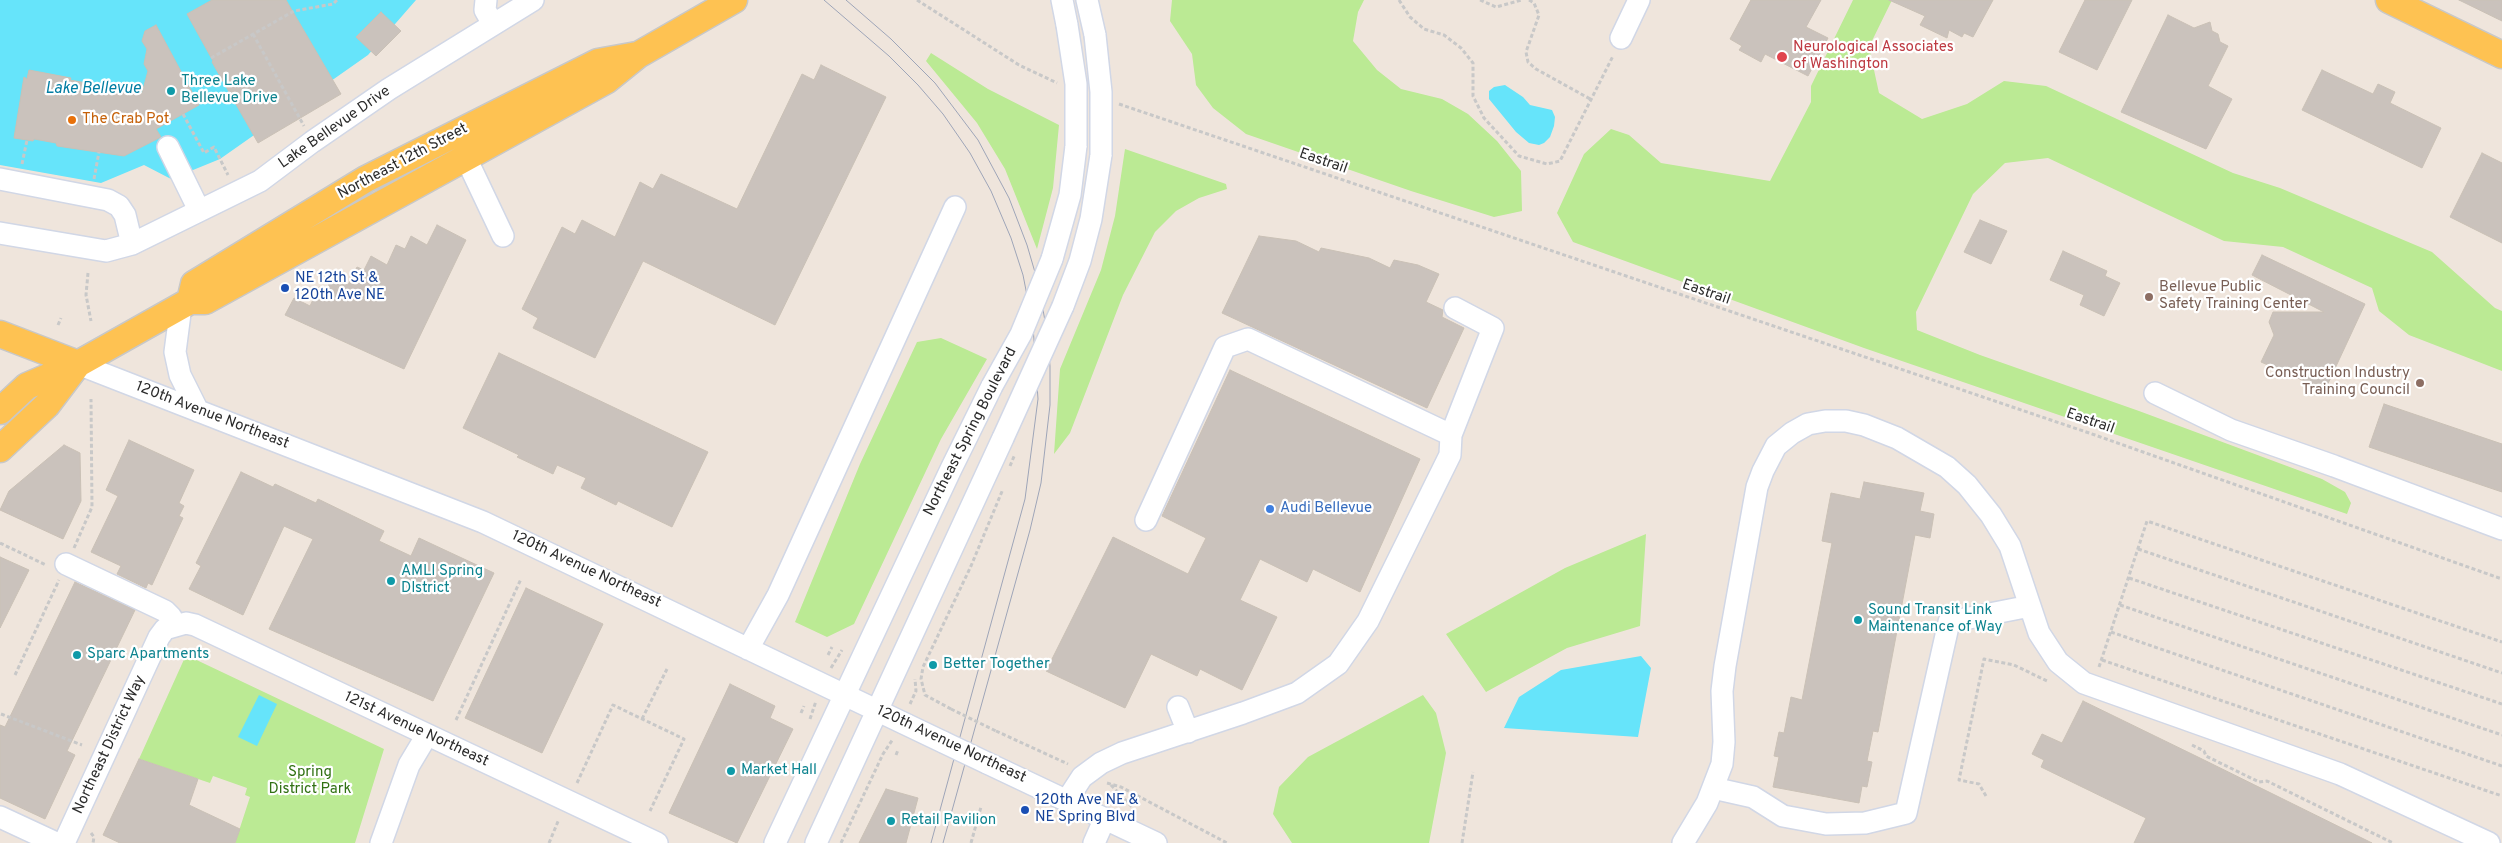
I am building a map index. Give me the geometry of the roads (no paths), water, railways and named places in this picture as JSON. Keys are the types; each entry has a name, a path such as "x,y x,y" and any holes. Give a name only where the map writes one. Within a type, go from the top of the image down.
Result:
{"main road":[{"name":"Northeast 12th Street","path":"0,411 27,386 78,364 185,303 205,301 607,80 638,55 734,0"},
{"path":"2389,0 2502,55"},
{"name":"Northeast 12th Street","path":"185,303 194,284 366,179 598,62 638,55"},
{"name":"120th Avenue Northeast","path":"0,334 78,364"},
{"name":"Northeast 12th Street","path":"0,449 48,405 78,364"}],"street":[{"path":"486,0 485,10 494,24"},
{"name":"Lake Bellevue Drive","path":"0,233 106,251 132,244 260,181 312,142 389,89 533,0"},
{"name":"Northeast Spring Boulevard","path":"775,843 966,436 1020,334 1052,259 1070,195 1076,146 1076,84 1062,0"},
{"name":"Northeast Spring Boulevard","path":"816,843 1063,306 1080,261 1092,219 1101,156 1101,92 1095,35 1087,0"},
{"path":"1620,38 1639,0"},
{"path":"168,147 199,210"},
{"path":"466,158 503,236"},
{"path":"0,179 108,200 119,206 125,215 132,244"},
{"path":"748,649 778,595 955,206"},
{"path":"185,303 175,352 180,376 198,411"},
{"path":"1067,800 1087,773 1101,763 1122,753 1188,732 1297,693 1338,664 1368,621 1442,473 1450,455 1451,435 1493,328 1455,308"},
{"path":"1146,520 1225,347 1248,339 1451,435"},
{"name":"120th Avenue Northeast","path":"78,364 483,522 1154,842"},
{"path":"2155,393 2231,430 2334,466 2502,529"},
{"path":"1683,843 1713,788 1722,764 1724,742 1722,691 1757,487 1770,455 1776,446 1792,433 1808,424 1825,421 1846,421 1897,438 1947,467 1967,485 1991,514 2010,546 2039,633 2058,662 2084,683 2340,774 2489,843"},
{"path":"64,568 166,611 173,621"},
{"path":"1713,788 1753,797 1783,816 1826,824 1865,823 1906,813 1948,622 2030,606"},
{"name":"121st Avenue Northeast","path":"173,621 196,626 657,843"},
{"name":"Northeast District Way","path":"64,843 159,637 173,621"},
{"path":"1178,707 1188,732"},
{"path":"382,843 409,765 427,735"},
{"path":"0,817 56,843"},
{"path":"1094,843 1105,818"}],"water":[{"name":"Lake Bellevue","path":"0,0 416,0 368,55 220,159 171,179 144,165 101,183 0,165"},
{"path":"1505,85 1523,97 1530,105 1552,110 1555,117 1554,126 1550,137 1544,143 1539,145 1529,143 1516,132 1489,99 1489,91 1494,87"},
{"path":"1641,656 1651,668 1638,737 1504,728 1519,697 1561,670"},
{"path":"259,695 277,704 257,746 238,737"}],"tram line":[{"path":"824,0 889,56 918,85 943,114 970,153 991,191 1011,238 1023,275 1033,326 1038,399 1025,499 931,843"},
{"path":"846,0 891,39 935,83 978,140 1009,198 1027,245 1039,286 1047,333 1050,366 1050,405 1041,483 1030,530 943,843"}],"place":[{"name":"Neurological Associates of Washington","path":"1782,57"},
{"name":"Three Lake Bellevue Drive","path":"171,91"},
{"name":"The Crab Pot","path":"72,120"},
{"name":"NE 12th St & 120th Ave NE","path":"285,288"},
{"name":"Bellevue Public Safety Training Center","path":"2149,297"},
{"name":"Construction Industry Training Council","path":"2420,383"},
{"name":"Audi Bellevue","path":"1270,509"},
{"name":"AMLI Spring DIstrict","path":"391,581"},
{"name":"Sound Transit Link Maintenance of Way","path":"1858,620"},
{"name":"Sparc Apartments","path":"77,655"},
{"name":"Better Together","path":"933,665"},
{"name":"Market Hall","path":"731,771"},
{"name":"120th Ave NE & NE Spring Blvd","path":"1025,810"},
{"name":"Retail Pavilion","path":"891,821"}],"park label":[{"name":"Spring District Park","path":"310,782"}]}
